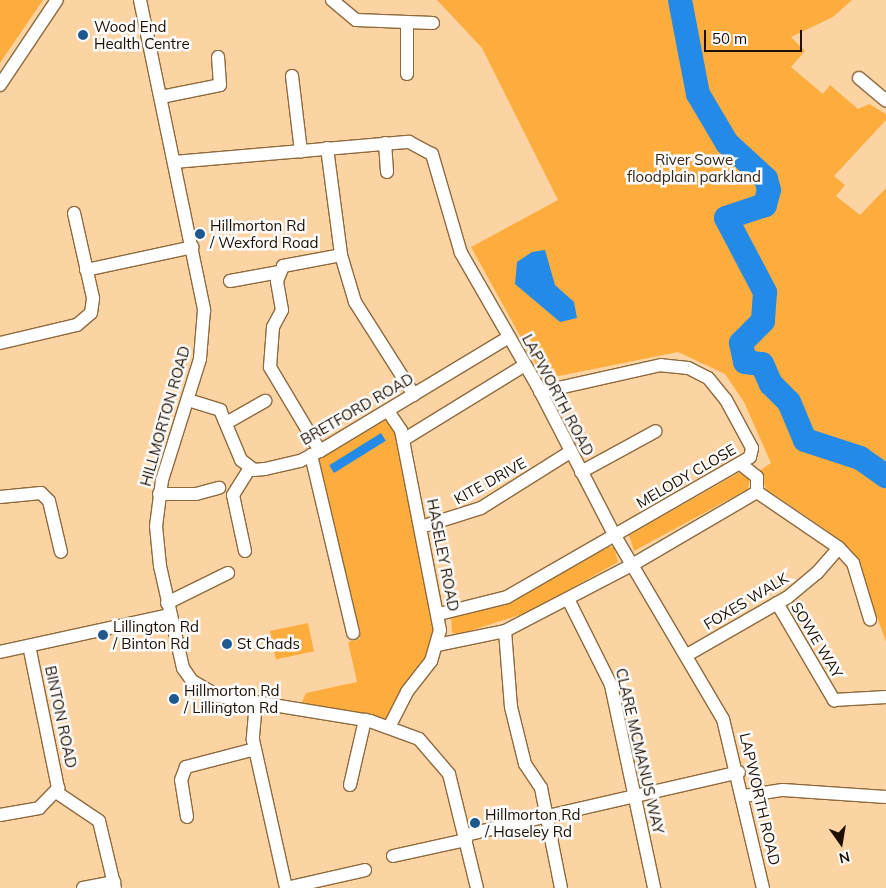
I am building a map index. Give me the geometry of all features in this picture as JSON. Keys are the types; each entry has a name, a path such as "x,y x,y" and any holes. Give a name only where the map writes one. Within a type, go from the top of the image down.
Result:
{"street":[{"path":"0,85 57,0"},
{"name":"HILLMORTON ROAD","path":"140,0 193,247 204,327 188,400 160,494 157,547 179,656 192,680 218,696 365,720 390,726 420,739 444,763 466,838 477,888"},
{"path":"332,0 356,20 433,23"},
{"path":"407,23 407,74"},
{"path":"161,97 220,85 218,57"},
{"path":"292,76 300,151"},
{"path":"859,78 886,102"},
{"name":"LAPWORTH ROAD","path":"174,162 409,142 432,154 458,247 540,392 615,536 687,655 723,720 744,796 763,888"},
{"path":"385,143 387,172"},
{"path":"327,148 341,255 356,302 414,395"},
{"path":"0,343 85,320 93,303 74,213"},
{"path":"86,270 193,247"},
{"path":"230,281 279,272 284,266 341,255"},
{"path":"279,272 282,310 273,327 270,367 316,453 353,633"},
{"name":"BRETFORD ROAD","path":"250,468 265,469 316,453 509,337"},
{"path":"403,440 525,365"},
{"name":"MELODY CLOSE","path":"439,614 507,597 742,465 752,448 741,425 708,378 688,368 661,365 540,392"},
{"path":"188,400 220,410 228,422 241,460 250,468 233,495 245,551"},
{"path":"228,422 265,401"},
{"name":"HASELEY ROAD","path":"388,411 403,440 439,614 437,645 390,726"},
{"path":"581,472 656,431"},
{"name":"KITE DRIVE","path":"421,527 481,508 570,452"},
{"path":"742,465 757,477 757,492"},
{"path":"160,494 196,494 218,488"},
{"path":"0,497 36,491 49,500 61,552"},
{"path":"757,492 839,548 853,563 870,619"},
{"path":"437,645 505,631 632,565 757,492"},
{"name":"FOXES WALK","path":"687,655 777,603 817,573 839,548"},
{"path":"0,652 169,609 228,573"},
{"name":"CLARE MCMANUS WAY","path":"568,599 611,685 654,888"},
{"name":"SOWE WAY","path":"777,603 834,700 886,697"},
{"path":"505,631 512,669 506,680 519,742 525,764 541,788 560,888"},
{"name":"BINTON ROAD","path":"29,646 58,782 56,792"},
{"path":"256,702 255,749 286,888 365,870"},
{"path":"350,785 365,720"},
{"path":"187,817 181,780 186,767 255,749"},
{"path":"393,856 546,816 738,772"},
{"path":"744,796 783,790 886,797"},
{"path":"0,816 39,808 56,792 99,821 114,885 83,888"}],"green space":[{"path":"0,0 43,0 0,63"},
{"name":"River Sowe floodplain parkland","path":"437,0 852,0 833,17 791,37 805,51 791,67 823,94 830,85 858,109 869,104 886,114 886,120 834,176 845,185 836,196 860,215 886,188 886,642 856,558 825,529 766,489 759,471 771,463 744,402 725,374 678,352 544,379 471,247 558,200 482,48"},
{"path":"386,415 395,429 435,631 427,659 387,723 300,707 306,693 357,682 348,642 360,639 315,457"},
{"path":"740,472 750,478 748,489 634,551 629,535"},
{"path":"608,547 614,547 618,562 529,612 457,635 452,632 451,616 512,598"},
{"path":"308,623 314,651 276,659 270,631"}],"water":[{"path":"545,250 555,285 574,302 577,318 560,322 515,284 517,262 532,252"},
{"path":"381,433 386,441 334,473 329,465"}],"waterway":[{"path":"680,0 698,94 727,143 766,179 769,190 765,205 726,218 765,292 763,321 741,343 745,362 762,364 771,384 789,402 805,440 860,458 886,476"}],"place":[{"name":"Wood End Health Centre","path":"83,35"},
{"name":"Hillmorton Rd / Wexford Road","path":"200,234"},
{"name":"Lillington Rd / Binton Rd","path":"103,635"},
{"name":"St Chads","path":"227,644"},
{"name":"Hillmorton Rd / Lillington Rd","path":"174,699"},
{"name":"Hillmorton Rd / Haseley Rd","path":"475,823"}]}
